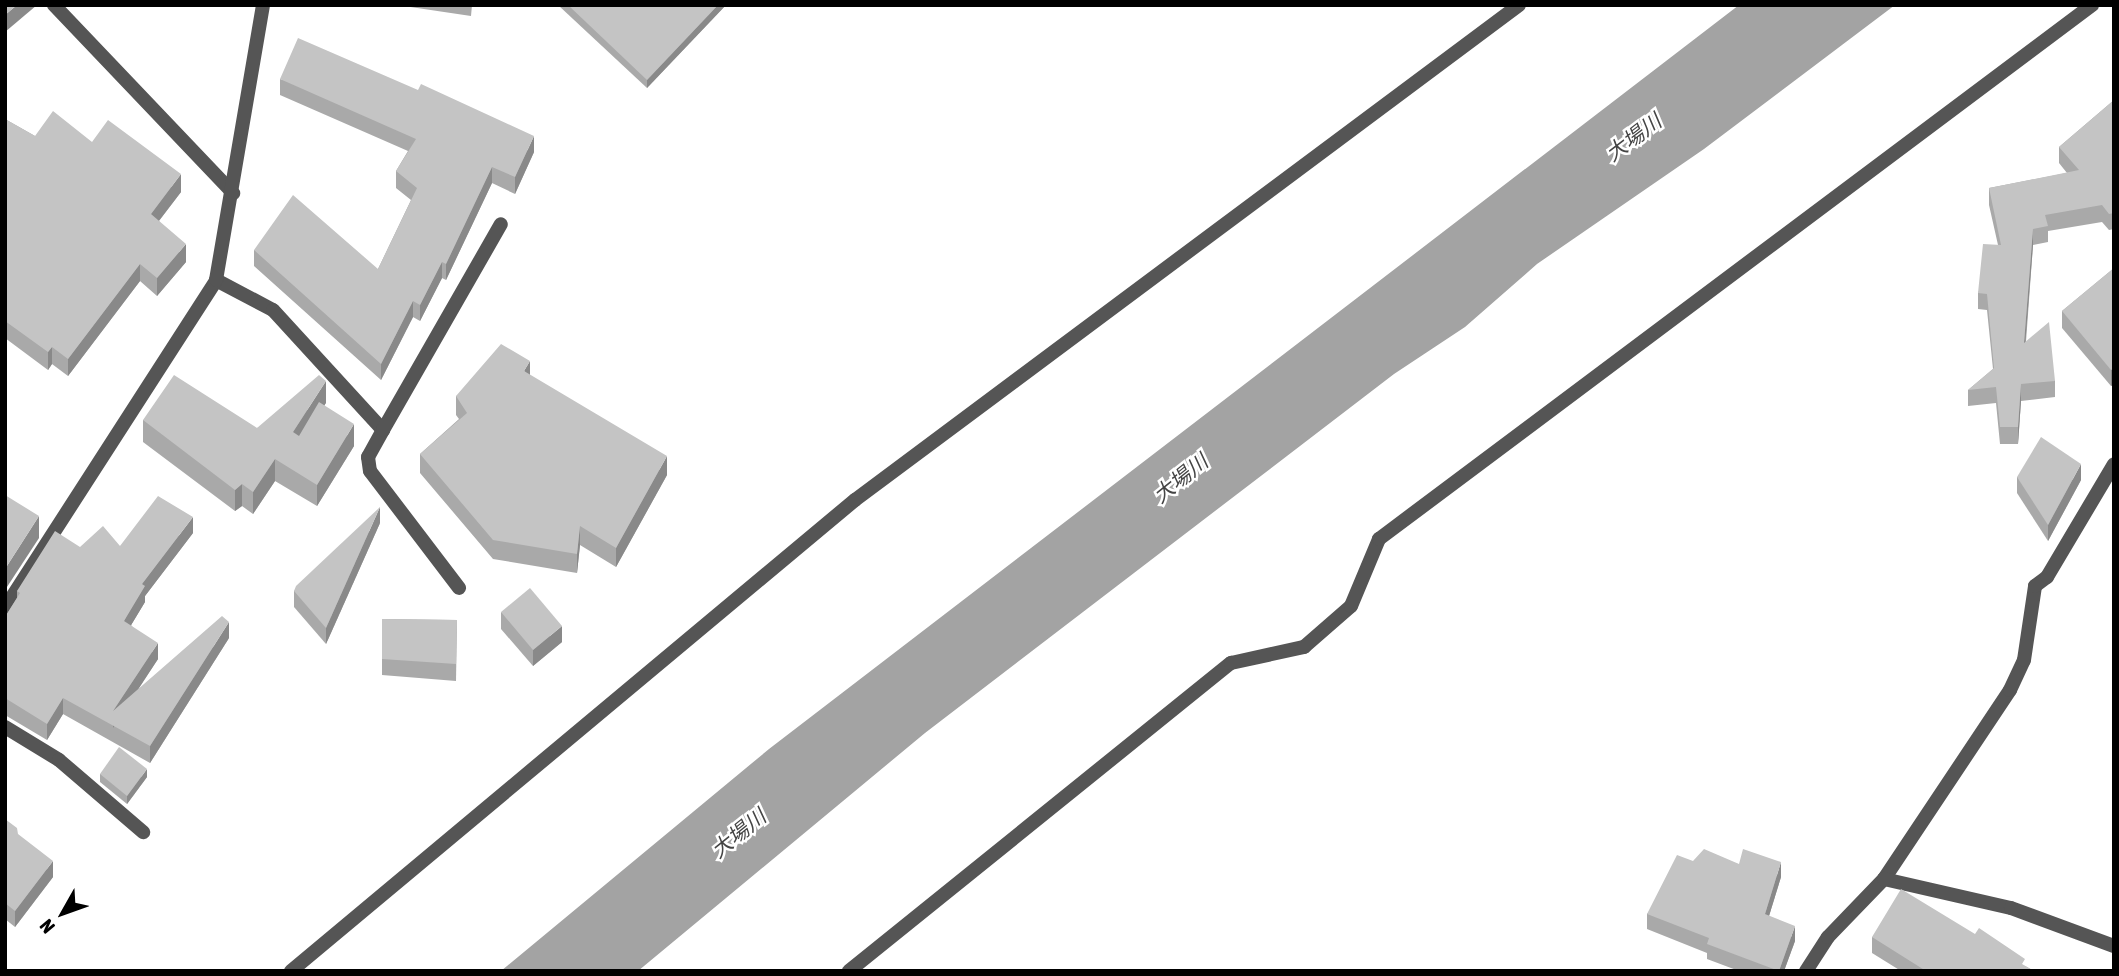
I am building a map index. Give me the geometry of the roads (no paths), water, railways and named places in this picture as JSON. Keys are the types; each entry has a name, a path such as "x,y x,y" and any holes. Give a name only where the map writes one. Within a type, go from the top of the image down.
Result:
{"street":[{"path":"54,5 233,193"},
{"path":"5,608 216,280 233,193 262,5"},
{"path":"291,971 855,500 1519,5"},
{"path":"849,971 1231,663 1304,647 1351,606 1380,538 2092,5"},
{"path":"459,588 370,471 368,457 501,224"},
{"path":"216,280 273,310 383,430"},
{"path":"1806,971 1828,937 1884,879 2010,690 2024,660 2035,586 2047,576 2114,464"},
{"path":"5,727 59,760 143,832"},
{"path":"1884,879 2011,908 2114,946"}],"water":[{"name":"大場川","path":"1739,5 1895,5 1704,149 1537,264 1465,327 1394,374 925,733 638,971 501,971 769,749"}]}
